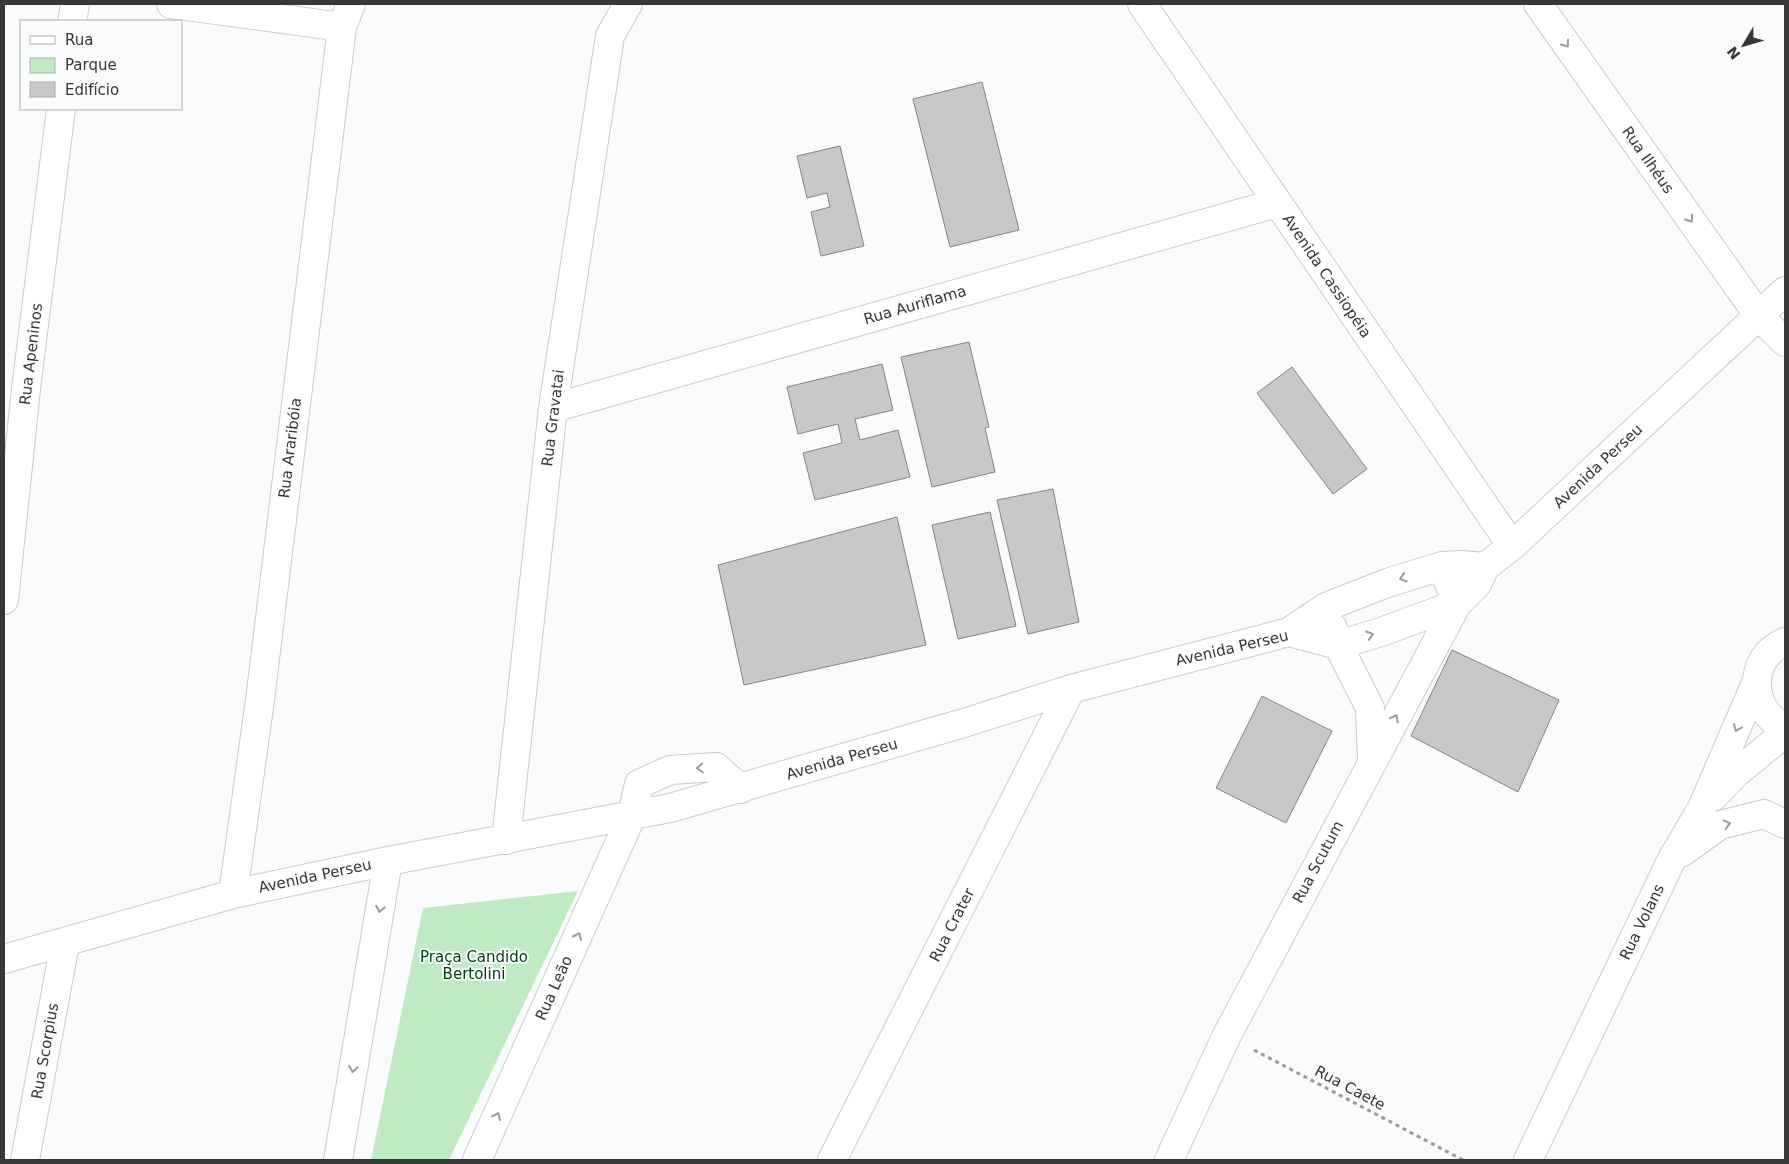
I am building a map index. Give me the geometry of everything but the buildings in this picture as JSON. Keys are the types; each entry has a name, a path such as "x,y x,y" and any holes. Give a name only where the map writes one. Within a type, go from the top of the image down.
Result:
{"street":[{"path":"72,20 74,4"},
{"path":"171,4 347,15"},
{"name":"Rua Gravatai","path":"506,840 553,408 610,36 628,4"},
{"name":"Avenida Cassiopéia","path":"1142,4 1512,546"},
{"name":"Rua Ilhéus","path":"1538,4 1759,316 1785,342"},
{"name":"Rua Araribóia","path":"233,894 260,700 347,15"},
{"name":"Rua Apeninos","path":"4,600 15,387 61,110"},
{"name":"Rua Auriflama","path":"553,408 1277,203"},
{"name":"Avenida Perseu","path":"4,959 233,894 388,861 670,808 964,723 1071,689 1289,632 1338,644 1381,632 1457,604 1476,584 1485,567 1512,546 1785,291"},
{"path":"1289,632 1326,607 1387,583 1442,566 1485,567"},
{"path":"1442,566 1457,604"},
{"name":"Rua Scutum","path":"1169,1160 1226,1035 1457,604"},
{"path":"1326,607 1338,644 1370,708 1372,761"},
{"name":"Rua Volans","path":"1528,1160 1672,859 1702,808 1756,683 1760,668 1768,654 1783,638"},
{"path":"1756,683 1759,699 1766,714 1778,725 1785,728"},
{"name":"Rua Crater","path":"832,1160 1071,689"},
{"path":"1702,808 1735,774 1785,733"},
{"path":"632,815 639,784 670,770 716,767 741,789"},
{"path":"1672,859 1720,825 1764,814 1785,824"},
{"name":"Rua Leão","path":"477,1160 632,815"},
{"path":"338,1160 388,861"},
{"name":"Rua Scorpius","path":"25,1160 65,942"}],"path":[{"name":"Rua Caete","path":"1226,1035 1463,1160"}],"green space":[{"name":"Praça Candido Bertolini","path":"578,891 449,1160 371,1160 423,908"}]}
